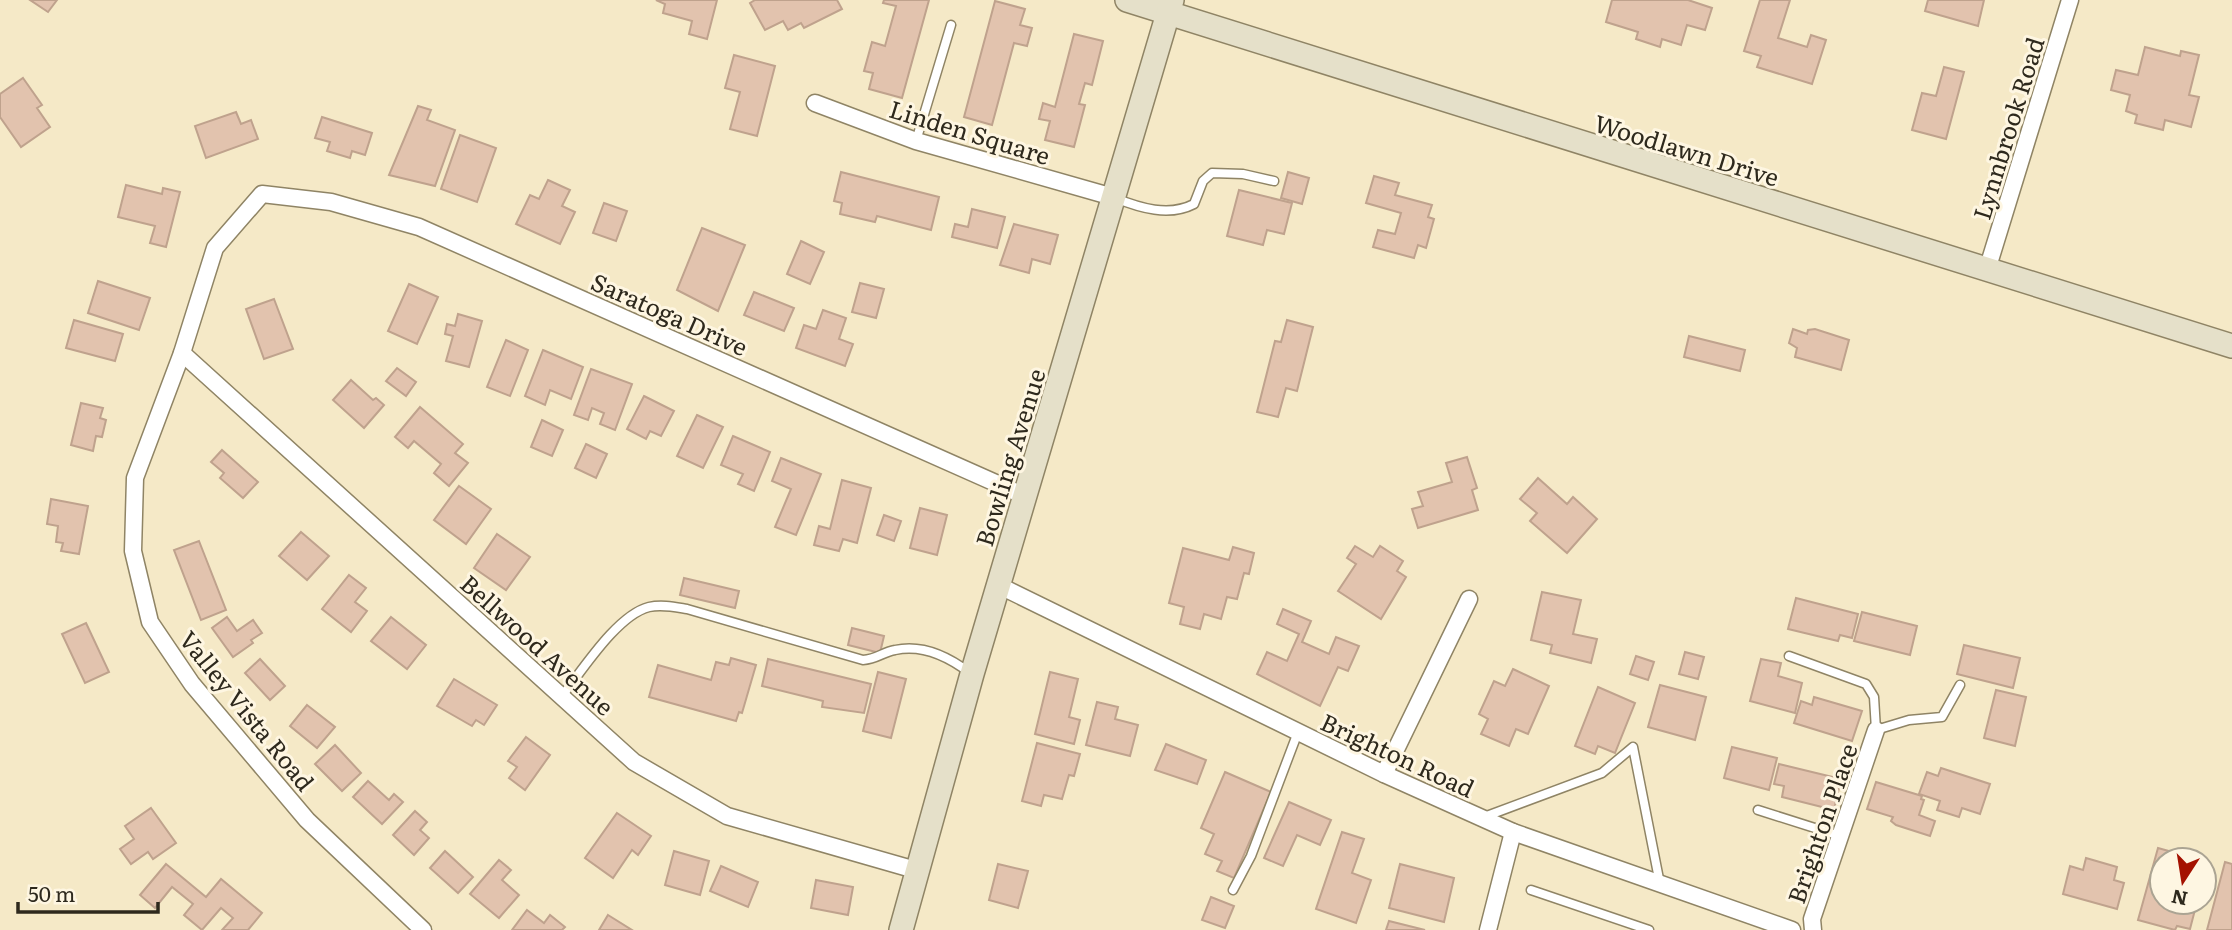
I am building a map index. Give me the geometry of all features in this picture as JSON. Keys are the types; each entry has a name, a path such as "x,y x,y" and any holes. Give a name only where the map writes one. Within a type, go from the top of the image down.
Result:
{"main road":[{"name":"Woodlawn Drive","path":"1127,0 1170,7 1987,270 2232,346"},
{"name":"Bowling Avenue","path":"901,930 972,674 1170,7"}],"street":[{"name":"Lynnbrook Road","path":"1987,270 2070,0"},
{"name":"Linden Square","path":"815,103 916,141 1113,197"},
{"name":"Valley Vista Road","path":"288,198 262,194 215,248 182,353 135,478 133,551 150,622 192,684 307,820 423,930"},
{"name":"Saratoga Drive","path":"288,198 331,202 419,227 1025,496"},
{"name":"Bellwood Avenue","path":"182,353 635,762 727,816 919,871"},
{"name":"Brighton Road","path":"998,586 1384,774 1513,832 1792,930"},
{"path":"1384,774 1469,599"},
{"name":"Brighton Place","path":"1814,930 1812,919 1876,730"},
{"path":"1488,930 1513,832"}],"lane":[{"path":"916,141 951,25"},
{"path":"1113,197 1136,207 1179,211 1194,204 1203,181 1212,173 1242,174 1274,181"},
{"path":"562,696 605,641 646,608 661,606 698,612 863,660 876,659 893,650 918,647 972,674"},
{"path":"1789,656 1866,684 1874,696 1876,730 1909,720 1942,718 1960,685"},
{"path":"1233,890 1251,856 1298,732"},
{"path":"1481,818 1602,773 1633,747 1660,884"},
{"path":"1758,810 1840,836"},
{"path":"1531,890 1648,930"}],"building":[{"path":"30,0 57,0 48,12"},
{"path":"656,0 717,0 707,39 689,34 692,21 663,13 665,4"},
{"path":"755,0 837,0 842,9 804,28 801,23 788,30 783,21 765,30 750,3"},
{"path":"884,0 929,0 902,98 869,89 873,73 864,71 872,42 885,46 896,6 883,3"},
{"path":"1612,0 1688,0 1712,8 1705,30 1687,25 1681,45 1662,39 1660,47 1636,39 1638,32 1606,22"},
{"path":"1760,0 1790,0 1778,38 1807,47 1811,35 1826,40 1812,84 1757,67 1761,56 1744,51"},
{"path":"1928,0 1984,0 1978,26 1925,11"},
{"path":"995,1 1025,9 1020,25 1032,28 1027,46 1014,43 992,125 964,117"},
{"path":"1074,34 1103,41 1092,85 1085,83 1079,104 1085,105 1074,147 1045,140 1050,121 1039,119 1043,103 1055,107"},
{"path":"2145,47 2180,56 2181,51 2199,55 2189,95 2199,97 2191,127 2165,120 2163,130 2135,123 2137,115 2126,111 2130,95 2111,90 2116,70 2138,75"},
{"path":"734,55 775,66 757,136 730,129 740,92 725,88"},
{"path":"1944,67 1964,72 1946,139 1912,130 1922,93 1936,96"},
{"path":"23,78 42,105 37,108 50,127 21,147 0,117 0,94"},
{"path":"418,106 431,110 427,120 455,130 435,186 389,175"},
{"path":"236,112 241,124 251,120 258,139 206,158 195,126"},
{"path":"322,117 372,133 365,155 352,151 350,158 327,151 330,142 315,138"},
{"path":"460,135 496,148 477,202 441,189"},
{"path":"841,172 939,197 931,230 877,216 875,222 840,214 842,203 834,201"},
{"path":"1288,172 1309,178 1302,204 1281,198"},
{"path":"1374,176 1399,183 1395,195 1432,205 1428,217 1434,219 1426,248 1418,245 1414,258 1373,247 1378,230 1395,234 1401,213 1366,203"},
{"path":"548,180 570,190 562,206 575,212 560,244 516,224 530,195 539,199"},
{"path":"126,185 162,194 163,188 180,192 166,247 150,243 155,226 118,217"},
{"path":"1239,190 1292,203 1284,234 1267,230 1263,245 1227,236"},
{"path":"604,203 627,211 616,241 593,233"},
{"path":"972,209 1005,217 997,248 952,237 955,224 968,227"},
{"path":"1014,224 1058,235 1050,264 1032,259 1029,273 1000,265"},
{"path":"702,228 745,245 718,311 677,290"},
{"path":"801,241 824,252 810,284 787,274"},
{"path":"98,281 150,298 139,330 88,313"},
{"path":"860,283 884,289 876,318 852,312"},
{"path":"409,284 438,297 417,344 388,331"},
{"path":"754,292 794,308 784,331 744,315"},
{"path":"274,299 293,349 264,359 246,309"},
{"path":"823,310 846,318 839,339 853,344 845,366 796,348 804,325 816,329"},
{"path":"458,314 482,321 469,367 446,361 453,336 445,334 447,324 455,326"},
{"path":"74,320 123,334 115,361 66,348"},
{"path":"1287,320 1313,327 1297,391 1286,388 1278,417 1257,412 1275,341 1281,342"},
{"path":"1793,329 1807,334 1808,330 1815,329 1849,340 1841,370 1795,357 1797,348 1789,343"},
{"path":"1689,336 1745,350 1740,371 1684,357"},
{"path":"506,340 528,350 510,396 487,387"},
{"path":"543,350 583,367 571,399 550,390 545,405 525,396"},
{"path":"397,368 416,382 406,396 386,381"},
{"path":"591,369 632,384 615,430 600,424 604,413 592,408 588,420 574,415"},
{"path":"351,380 373,400 376,398 384,405 364,428 333,400"},
{"path":"644,396 674,411 661,436 650,431 646,439 627,429"},
{"path":"81,403 103,408 100,418 106,420 102,437 96,436 93,451 71,445"},
{"path":"420,407 463,444 455,453 468,463 449,486 434,473 441,464 414,441 408,448 395,437"},
{"path":"697,415 723,427 703,468 677,456"},
{"path":"542,420 563,430 552,456 531,447"},
{"path":"733,436 770,452 754,491 738,484 743,474 721,465"},
{"path":"586,444 607,454 596,478 575,468"},
{"path":"222,450 258,482 243,498 220,478 224,473 211,462"},
{"path":"1467,457 1477,488 1472,490 1478,510 1418,528 1412,509 1423,506 1418,492 1452,482 1446,463"},
{"path":"781,458 821,474 796,535 775,527 791,489 772,481"},
{"path":"1538,478 1567,504 1573,497 1597,519 1567,553 1530,521 1537,513 1520,499"},
{"path":"842,480 871,488 857,543 843,539 839,551 814,545 819,526 830,529"},
{"path":"459,486 491,509 466,544 434,520"},
{"path":"51,499 88,506 79,554 61,551 63,543 56,542 58,526 47,524"},
{"path":"920,508 947,515 937,555 910,548"},
{"path":"884,515 901,521 894,541 877,535"},
{"path":"301,532 329,556 307,580 279,556"},
{"path":"497,534 530,557 506,590 474,568"},
{"path":"199,541 226,610 201,620 174,550"},
{"path":"1355,546 1373,557 1380,546 1403,561 1397,571 1406,577 1381,619 1338,591 1356,564 1347,558"},
{"path":"1233,547 1254,553 1249,574 1244,573 1237,599 1227,597 1221,619 1204,614 1200,629 1180,624 1184,607 1169,603 1183,548 1229,560"},
{"path":"349,575 366,588 355,602 367,611 351,632 322,609"},
{"path":"684,578 739,591 735,608 680,595"},
{"path":"1542,592 1581,600 1573,634 1597,639 1591,663 1550,653 1552,645 1531,640"},
{"path":"1796,598 1858,614 1852,638 1840,635 1838,641 1788,629"},
{"path":"1283,609 1311,621 1302,642 1329,654 1336,637 1359,646 1348,671 1338,667 1320,706 1257,674 1267,652 1287,661 1299,634 1277,624"},
{"path":"1862,612 1917,626 1910,655 1854,641"},
{"path":"227,617 237,631 253,620 262,633 233,657 212,628"},
{"path":"391,617 426,645 407,669 371,641"},
{"path":"86,623 109,672 85,683 62,634"},
{"path":"852,628 884,636 880,653 848,645"},
{"path":"1964,645 2020,658 2013,688 1957,674"},
{"path":"1685,652 1704,657 1698,679 1679,674"},
{"path":"1636,656 1654,662 1648,680 1630,674"},
{"path":"731,658 756,665 742,713 739,712 736,721 649,697 658,665 711,680 716,662 729,665"},
{"path":"260,659 285,686 270,700 245,673"},
{"path":"768,659 871,684 864,713 822,707 823,701 762,686"},
{"path":"1761,659 1781,663 1778,676 1802,683 1795,713 1750,701"},
{"path":"1513,669 1549,686 1528,734 1516,729 1509,746 1481,734 1488,719 1479,714 1494,681 1505,686"},
{"path":"878,672 906,679 891,738 863,731"},
{"path":"1050,672 1078,679 1069,717 1080,720 1074,744 1035,734"},
{"path":"454,679 497,705 484,725 476,720 472,726 437,706"},
{"path":"1660,685 1706,697 1695,740 1648,727"},
{"path":"1598,687 1635,703 1615,753 1598,746 1595,754 1575,746"},
{"path":"1996,690 2026,697 2015,746 1984,738"},
{"path":"1814,697 1862,711 1852,741 1794,723 1801,701 1812,705"},
{"path":"1097,702 1118,707 1115,719 1138,725 1130,756 1086,745"},
{"path":"307,705 335,727 317,748 290,726"},
{"path":"526,737 550,755 525,790 509,778 517,767 508,761"},
{"path":"1037,743 1080,754 1074,776 1069,775 1062,799 1044,795 1041,806 1022,801"},
{"path":"1166,744 1206,760 1197,784 1155,770"},
{"path":"335,745 361,773 342,791 315,764"},
{"path":"1732,747 1777,758 1769,790 1724,778"},
{"path":"1779,764 1841,779 1834,810 1782,797 1784,786 1774,784"},
{"path":"1941,768 1990,784 1980,814 1962,808 1959,817 1937,810 1940,801 1919,794 1927,772 1938,776"},
{"path":"1225,772 1271,792 1234,878 1217,871 1222,861 1205,854 1214,834 1201,828"},
{"path":"368,781 389,800 394,794 403,802 382,824 353,797"},
{"path":"1876,782 1922,796 1921,799 1924,800 1919,815 1935,821 1930,836 1896,825 1891,821 1893,817 1867,809"},
{"path":"1289,802 1331,820 1320,845 1297,835 1283,866 1264,858"},
{"path":"151,808 176,843 153,859 148,852 131,864 120,849 134,839 125,826"},
{"path":"415,811 427,822 420,830 429,838 414,855 393,835"},
{"path":"617,813 651,836 638,855 632,850 613,878 585,858"},
{"path":"1342,832 1364,839 1352,873 1371,880 1356,923 1316,909"},
{"path":"445,851 473,877 458,893 430,868"},
{"path":"674,851 709,861 700,895 665,885"},
{"path":"2086,858 2117,867 2114,880 2124,883 2117,909 2063,894 2070,866 2083,870"},
{"path":"499,860 511,870 502,880 519,895 499,918 470,894"},
{"path":"2225,862 2232,864 2232,930 2207,930 2211,916 2218,916 2218,888"},
{"path":"166,864 206,897 221,879 262,913 248,930 222,930 233,918 221,908 202,930 184,915 193,904 172,887 155,908 140,895"},
{"path":"998,864 1028,871 1018,908 989,900"},
{"path":"1400,864 1454,878 1444,922 1389,908"},
{"path":"721,866 758,882 748,907 710,891"},
{"path":"816,880 853,887 848,915 811,908"},
{"path":"2148,884 2148,916 2193,916 2190,929 2177,926 2175,930 2138,920"},
{"path":"1211,897 1234,906 1225,928 1202,920"},
{"path":"527,910 544,923 550,915 565,927 562,930 512,930"},
{"path":"608,915 632,930 599,930"},
{"path":"1389,921 1425,930 1386,930"}]}
